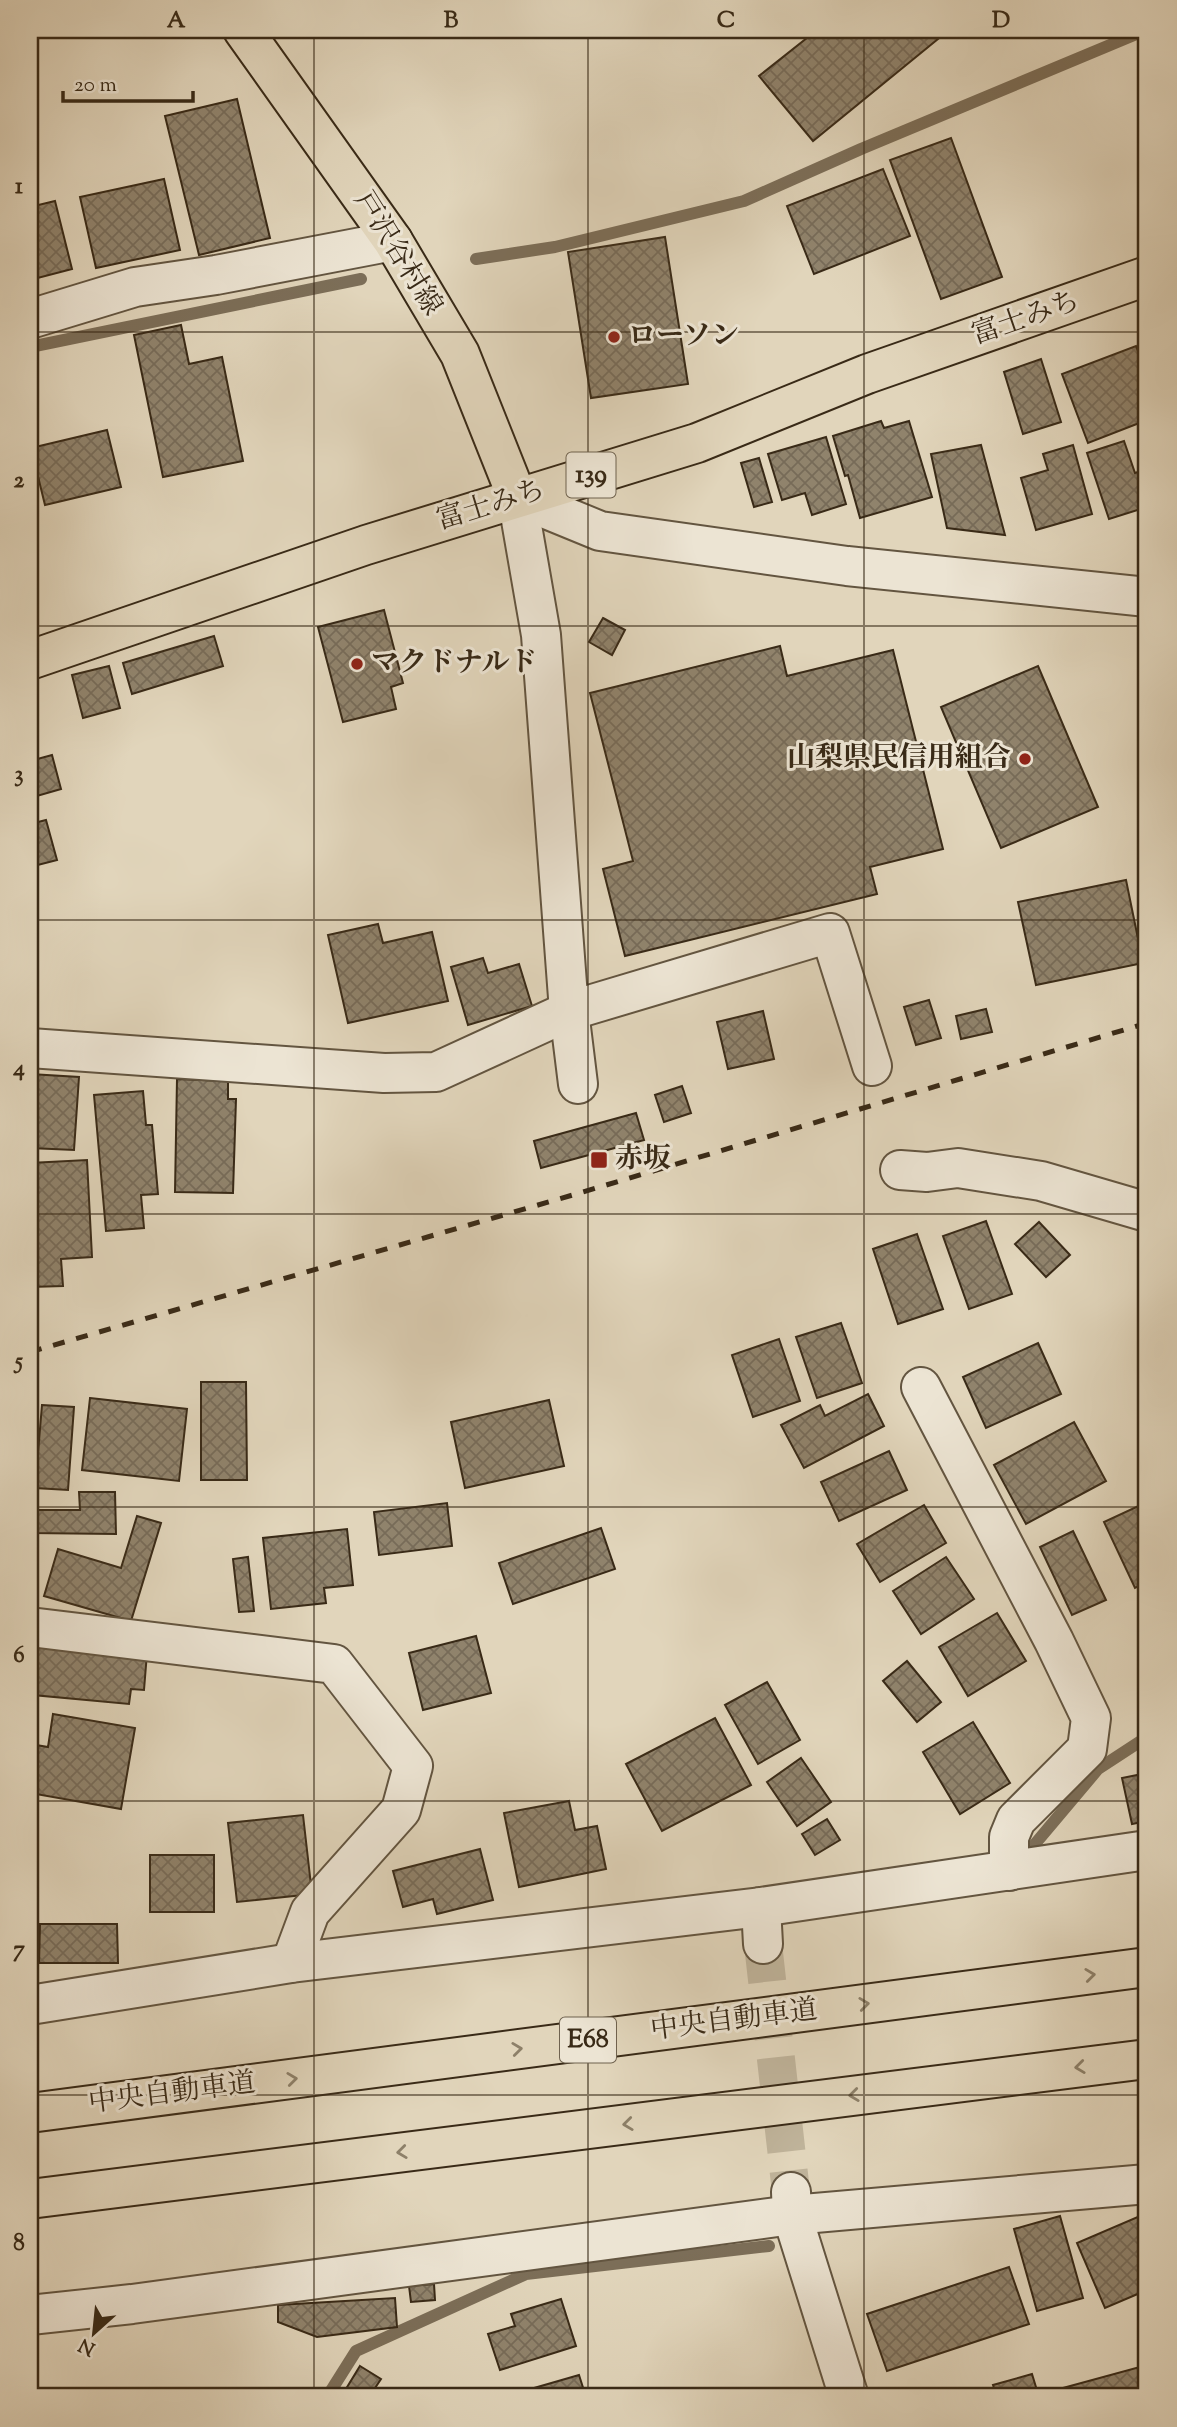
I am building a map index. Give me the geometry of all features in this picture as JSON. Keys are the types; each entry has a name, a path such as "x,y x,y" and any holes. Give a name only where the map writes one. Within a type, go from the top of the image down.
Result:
{"main road":[{"name":"戸沢谷村線","path":"243,30 393,241 460,354 517,497"},
{"name":"富士みち","path":"30,660 366,545 697,443 867,374 1147,276"},
{"name":"中央自動車道","path":"30,2113 1147,1967"},
{"path":"30,2199 1147,2059"}],"street":[{"path":"30,319 135,287 229,273 393,241"},
{"path":"517,497 600,531 847,566 1147,597"},
{"path":"517,497 541,635 569,1010 578,1084"},
{"path":"30,1048 384,1073 436,1072 569,1010 830,933 872,1066"},
{"path":"900,1170 927,1172 958,1168 1041,1181 1147,1212"},
{"path":"921,1387 1054,1641 1091,1718 1087,1749 1016,1820 1009,1837 1009,1871"},
{"path":"30,1628 334,1664 342,1674 413,1766 401,1810 310,1912 291,1963"},
{"path":"30,2005 291,1963 762,1926 1009,1871 1147,1850"},
{"path":"30,2315 146,2302 791,2204 1147,2185"},
{"path":"791,2204 849,2397"}],"building":[{"path":"817,30 949,30 813,141 759,76"},
{"path":"237,99 270,238 199,255 165,116"},
{"path":"951,138 1002,277 941,299 890,160"},
{"path":"883,169 910,236 814,274 787,206"},
{"path":"164,179 180,250 96,268 80,197"},
{"path":"55,201 72,269 30,280 30,207"},
{"path":"665,237 688,384 591,398 568,252"},
{"path":"181,325 189,364 222,357 243,461 163,477 134,335"},
{"path":"1136,346 1147,376 1147,420 1088,443 1062,374"},
{"path":"1041,359 1061,422 1023,434 1004,372"},
{"path":"881,421 884,428 909,421 932,497 860,518 833,436"},
{"path":"107,430 121,487 45,505 31,448"},
{"path":"826,437 846,504 812,515 805,493 782,500 768,454"},
{"path":"1124,441 1135,473 1147,469 1147,507 1109,519 1087,453"},
{"path":"981,445 1005,535 947,528 931,454"},
{"path":"1073,445 1092,514 1036,530 1021,478 1048,470 1043,454"},
{"path":"759,458 772,502 754,507 741,463"},
{"path":"384,610 403,683 391,687 396,709 343,722 318,627"},
{"path":"603,618 625,630 612,655 589,642"},
{"path":"214,636 223,666 132,694 123,663"},
{"path":"780,646 787,676 893,650 943,849 870,867 877,894 625,956 603,869 633,861 590,693"},
{"path":"109,666 120,708 83,718 72,675"},
{"path":"1038,666 1098,807 1001,848 941,707"},
{"path":"52,755 61,789 30,798 30,761"},
{"path":"46,820 57,860 30,867 30,824"},
{"path":"1126,880 1143,963 1036,985 1018,902"},
{"path":"378,924 383,943 432,932 448,1001 348,1023 328,935"},
{"path":"483,958 488,973 519,964 532,1006 468,1025 451,967"},
{"path":"929,1000 941,1038 916,1045 904,1007"},
{"path":"986,1009 992,1032 961,1039 956,1016"},
{"path":"763,1011 774,1059 728,1069 717,1022"},
{"path":"30,1074 79,1077 74,1150 30,1148"},
{"path":"177,1079 228,1081 228,1099 236,1099 233,1193 175,1192"},
{"path":"682,1086 691,1113 664,1122 655,1095"},
{"path":"143,1091 146,1125 152,1125 158,1194 141,1195 144,1228 106,1231 94,1095"},
{"path":"636,1113 644,1140 541,1168 534,1141"},
{"path":"87,1160 92,1257 61,1259 63,1286 30,1287 30,1163"},
{"path":"986,1221 1012,1294 969,1309 943,1236"},
{"path":"1039,1222 1070,1255 1046,1277 1015,1244"},
{"path":"917,1234 943,1309 898,1324 873,1249"},
{"path":"841,1323 862,1383 817,1398 796,1337"},
{"path":"779,1339 800,1401 753,1417 732,1355"},
{"path":"1038,1343 1061,1394 986,1428 963,1377"},
{"path":"201,1382 246,1382 247,1480 201,1480"},
{"path":"868,1394 884,1426 804,1468 781,1425 820,1405 825,1416"},
{"path":"90,1398 187,1409 179,1481 82,1470"},
{"path":"549,1400 564,1466 465,1488 451,1422"},
{"path":"42,1405 74,1407 68,1490 35,1488"},
{"path":"1074,1422 1106,1481 1026,1524 994,1465"},
{"path":"889,1451 907,1490 839,1521 821,1482"},
{"path":"79,1492 115,1492 116,1534 30,1533 30,1510 80,1510"},
{"path":"1147,1502 1147,1582 1135,1588 1104,1522"},
{"path":"447,1503 452,1546 379,1555 374,1512"},
{"path":"924,1505 946,1543 880,1582 857,1544"},
{"path":"137,1516 161,1523 131,1621 44,1596 58,1549 121,1568"},
{"path":"601,1528 615,1569 513,1604 499,1563"},
{"path":"347,1529 353,1585 324,1588 326,1603 271,1609 263,1538"},
{"path":"1073,1531 1106,1600 1072,1615 1040,1547"},
{"path":"248,1557 254,1611 239,1612 233,1559"},
{"path":"946,1557 974,1599 921,1634 893,1591"},
{"path":"997,1613 1026,1661 968,1696 939,1647"},
{"path":"476,1636 491,1693 423,1710 409,1653"},
{"path":"38,1642 147,1653 144,1690 131,1689 129,1704 33,1695"},
{"path":"907,1661 941,1702 917,1722 883,1681"},
{"path":"767,1682 800,1740 758,1764 725,1705"},
{"path":"53,1714 135,1728 121,1809 30,1793 30,1744 48,1747"},
{"path":"715,1718 751,1785 662,1831 626,1764"},
{"path":"973,1722 1010,1783 960,1814 923,1752"},
{"path":"801,1758 831,1802 797,1826 767,1782"},
{"path":"1147,1773 1147,1821 1132,1824 1122,1778"},
{"path":"569,1801 575,1830 597,1826 606,1869 519,1887 504,1813"},
{"path":"303,1815 312,1894 237,1902 228,1823"},
{"path":"827,1819 840,1840 815,1855 802,1834"},
{"path":"480,1849 493,1900 437,1914 433,1899 403,1907 393,1871"},
{"path":"150,1855 214,1855 214,1912 150,1912"},
{"path":"40,1924 117,1924 118,1963 39,1963"},
{"path":"1147,2213 1147,2290 1105,2308 1077,2243"},
{"path":"1060,2216 1083,2298 1037,2311 1014,2229"},
{"path":"1009,2267 1029,2324 887,2371 867,2314"},
{"path":"434,2284 435,2300 411,2302 409,2286"},
{"path":"395,2298 397,2327 317,2337 278,2322 278,2305"},
{"path":"561,2299 576,2346 500,2370 488,2334 515,2326 511,2314"},
{"path":"1147,2365 1147,2397 1054,2397 1052,2391"},
{"path":"360,2366 381,2379 369,2397 341,2397"},
{"path":"1032,2374 1039,2397 997,2397 993,2385"},
{"path":"579,2375 586,2397 510,2395"}],"waterway":[{"path":"476,259 555,247 744,201 1146,30"},
{"path":"30,347 361,279"},
{"path":"1024,1857 1098,1769 1147,1737"},
{"path":"327,2397 356,2351 526,2274 769,2246"}],"tunnel":[{"path":"763,1944 791,2192"}],"railway":[{"path":"30,1352 583,1192 1147,1023"}],"place":[{"name":"ローソン","path":"614,337"},
{"name":"マクドナルド","path":"357,664"},
{"name":"山梨県民信用組合","path":"1025,759"},
{"name":"赤坂","path":"599,1160"}]}
